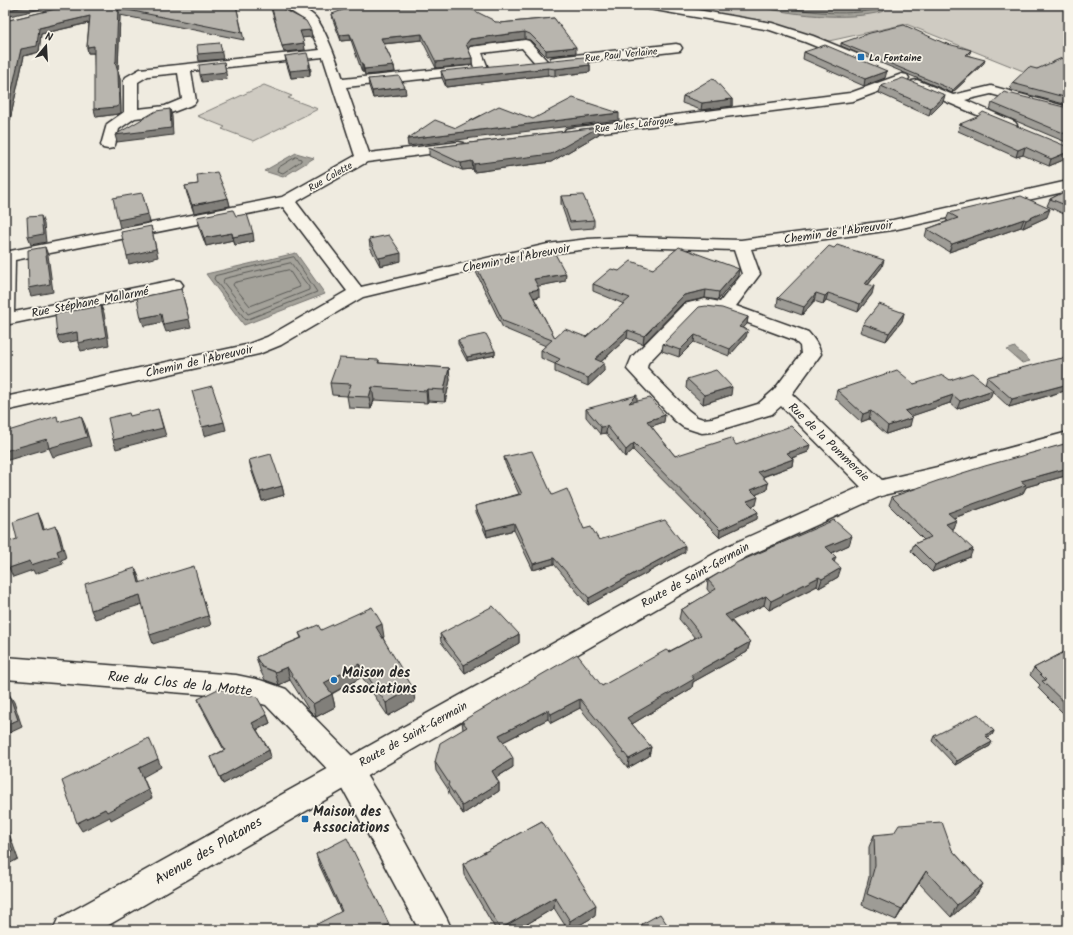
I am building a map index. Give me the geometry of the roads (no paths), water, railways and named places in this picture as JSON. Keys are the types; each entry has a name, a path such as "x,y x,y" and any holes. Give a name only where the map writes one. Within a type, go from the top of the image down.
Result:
{"street":[{"name":"Rue Colette","path":"287,5 310,18 328,53 363,158 287,201"},
{"path":"649,5 772,27 809,39 862,61"},
{"path":"481,68 474,50 525,44 542,62"},
{"name":"Rue Paul Verlaine","path":"527,64 676,48"},
{"path":"131,114 131,80 145,72 328,53"},
{"path":"338,84 496,67"},
{"path":"108,145 112,126 131,114 168,110 189,101 184,68"},
{"path":"882,69 1025,131"},
{"name":"Rue Jules Laforgue","path":"561,133 853,97 902,78"},
{"path":"952,100 991,90 1068,111"},
{"path":"363,158 474,144"},
{"name":"Chemin de l'Abreuvoir","path":"5,404 252,350 274,341 357,293 548,249 628,242 741,245 893,225 1068,186"},
{"path":"287,201 357,293"},
{"name":"Rue Stéphane Mallarmé","path":"174,285 5,319 6,257 287,201"},
{"path":"725,308 751,274 741,245"},
{"name":"Rue de la Pommeraie","path":"705,305 725,308 801,336 809,345 810,354 781,395 765,409 713,425 702,426 690,422 680,415 637,369 639,361 690,308 705,305"},
{"name":"Rue de la Pommeraie","path":"781,395 877,489"},
{"name":"Route de Saint-Germain","path":"348,771 738,550 877,489 946,473 1068,439"},
{"name":"Rue du Clos de la Motte","path":"5,668 236,686 260,691 276,697 348,771 376,819 436,930"},
{"name":"Avenue des Platanes","path":"69,930 348,771"}],"water":[{"path":"751,5 884,5 884,11 853,16 818,16"},
{"path":"296,153 314,158 283,177 264,171"},
{"path":"296,253 325,294 244,325 206,274"},
{"path":"1015,347 1030,361 1022,363 1007,350"}],"place":[{"name":"La Fontaine","path":"861,57"},
{"name":"Maison des associations","path":"334,680"},
{"name":"Maison des Associations","path":"305,819"}]}
